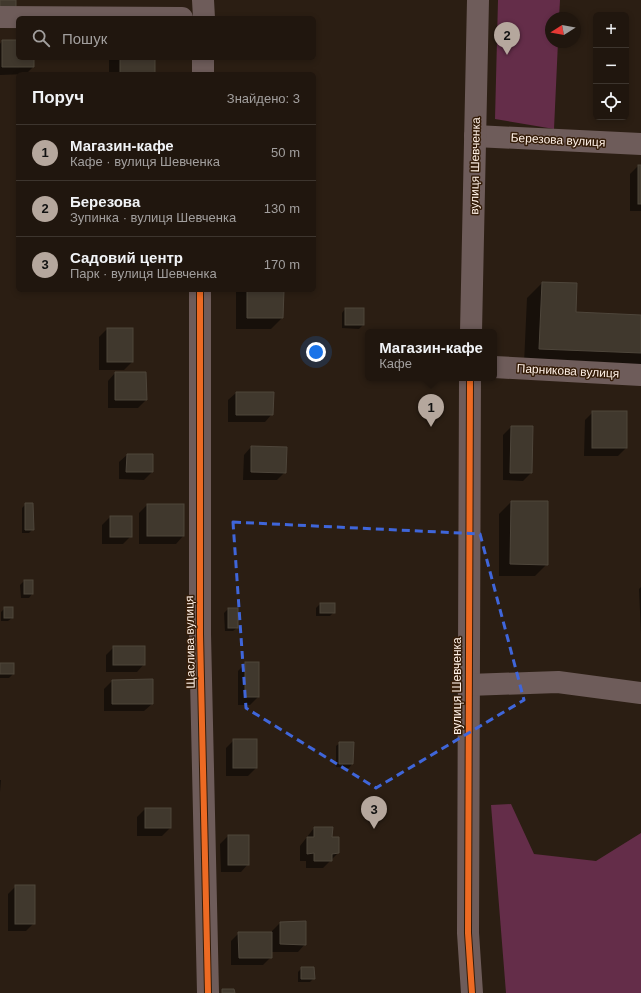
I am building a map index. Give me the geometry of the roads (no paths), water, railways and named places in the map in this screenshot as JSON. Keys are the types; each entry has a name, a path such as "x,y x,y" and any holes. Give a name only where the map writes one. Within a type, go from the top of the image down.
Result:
{"street":[{"path":"204,0 204,16"},
{"name":"вулиця Шевченка","path":"471,329 478,0"},
{"path":"0,17 16,17"},
{"path":"203,60 203,72"},
{"name":"Березова вулиця","path":"475,136 641,144"},
{"name":"Щаслива вулиця","path":"200,292 200,634 208,993"},
{"name":"Парникова вулиця","path":"497,367 641,375"},
{"name":"вулиця Шевченка","path":"470,381 468,933 472,993"},
{"path":"468,685 558,682 641,693"}],"place":[{"name":"Березова","path":"507,55"},
{"name":"Магазин-кафе","path":"431,427"},
{"name":"Садовий центр","path":"374,829"}]}
